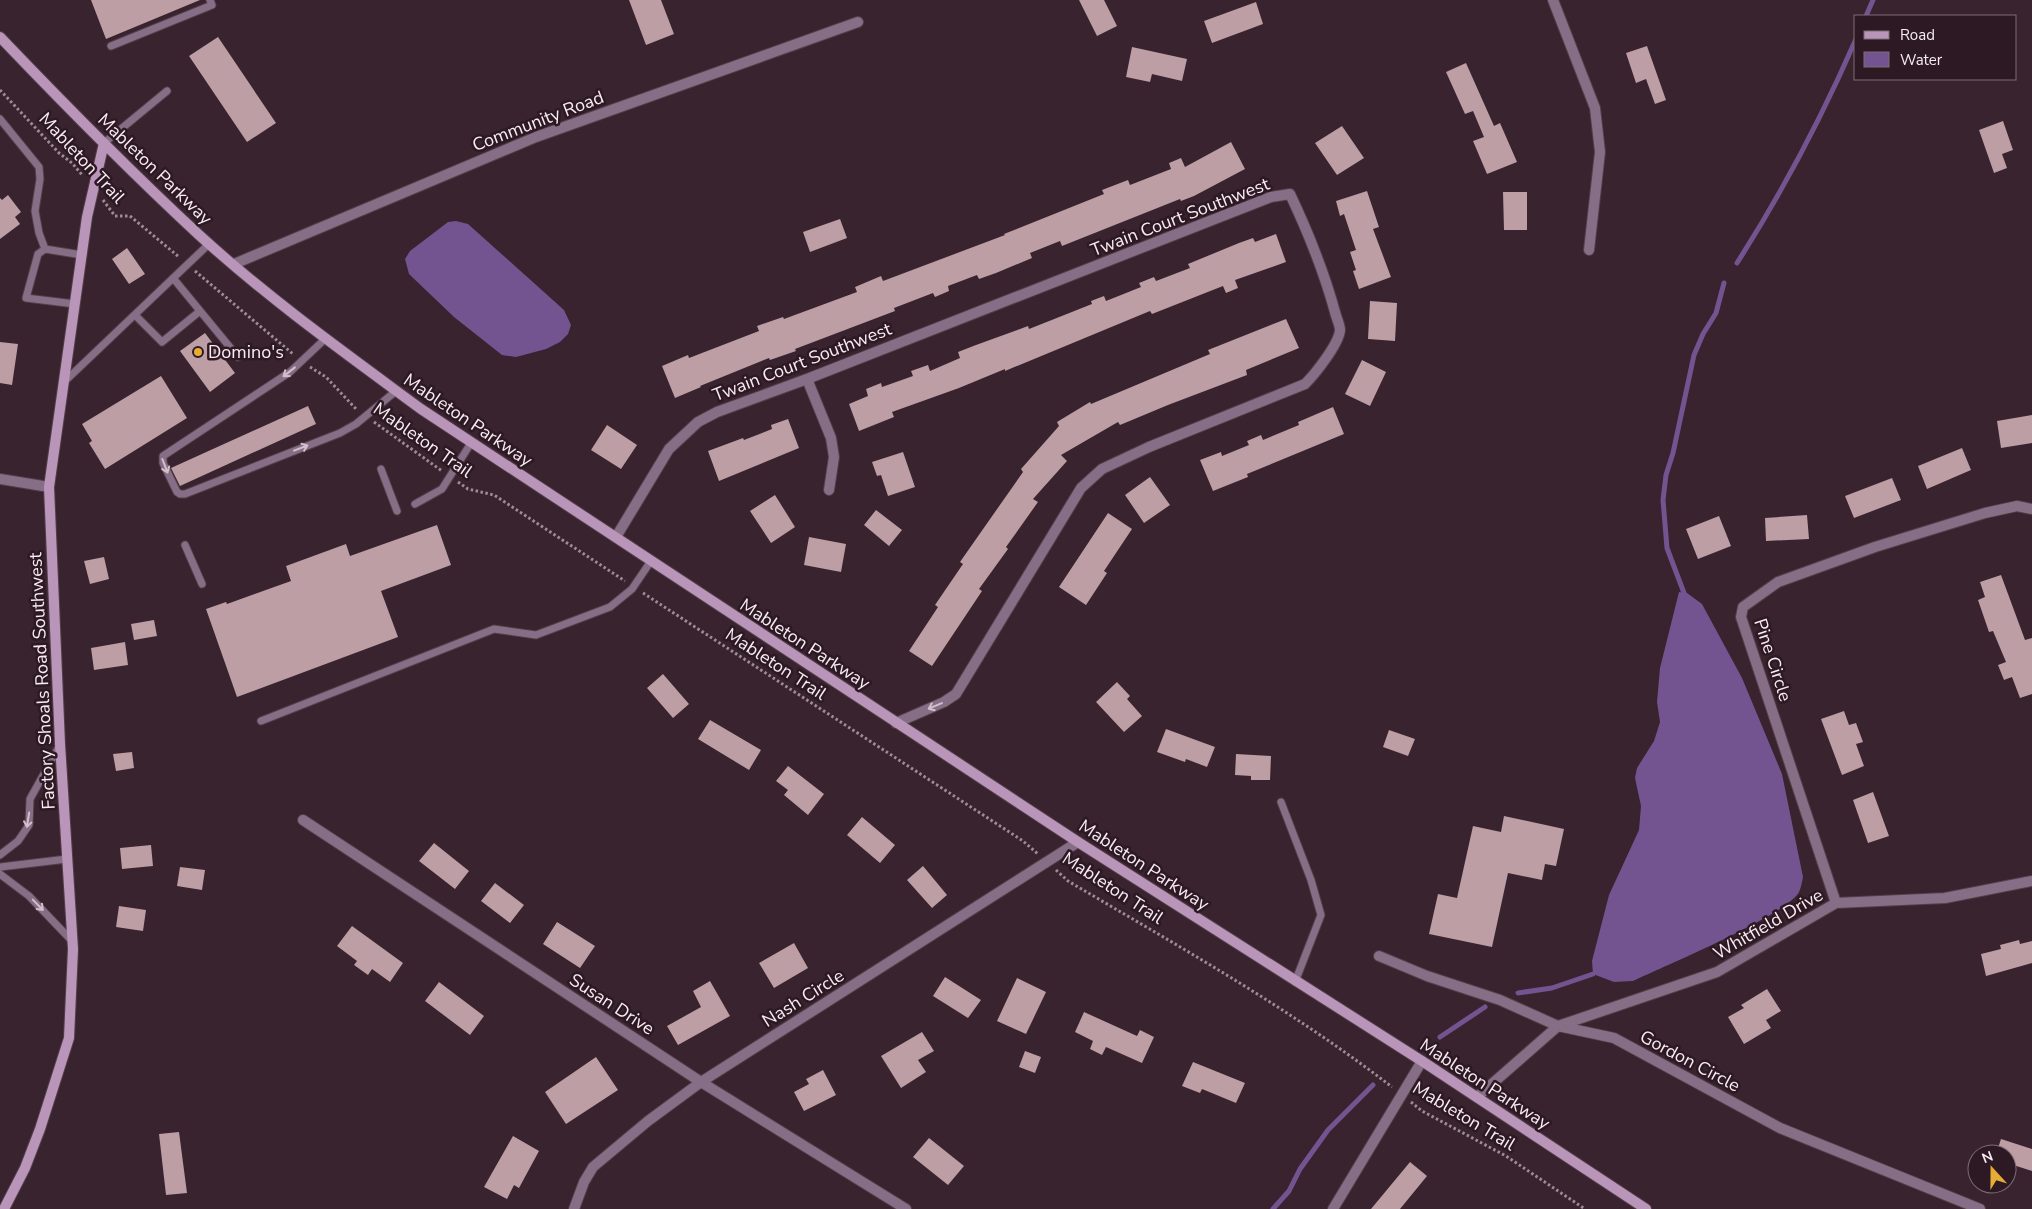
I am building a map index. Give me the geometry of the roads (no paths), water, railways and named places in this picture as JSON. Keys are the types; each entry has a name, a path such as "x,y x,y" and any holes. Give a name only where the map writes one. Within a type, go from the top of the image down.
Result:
{"main road":[{"name":"Mableton Parkway","path":"0,36 76,116 210,243 324,339 396,391 471,443 896,723 1295,982 1422,1061 1646,1209"},
{"name":"Factory Shoals Road Southwest","path":"4,1209 25,1168 37,1137 69,1038 73,942 60,744 49,487 82,255 104,143"}],"street":[{"path":"1553,0 1595,108 1600,152 1589,250"},
{"name":"Community Road","path":"234,264 536,137 858,22"},
{"name":"Twain Court Southwest","path":"616,537 669,449 698,422 717,412 807,379 1271,197 1290,194 1329,291 1340,331 1316,373 1305,384 1149,447 1102,469 1081,488 956,694 944,702 896,723"},
{"path":"807,379 831,438 834,457 829,490"},
{"path":"0,479 49,487"},
{"name":"Pine Circle","path":"1836,903 1741,617 1743,607 1778,582 1875,547 1985,513 2017,506 2032,509"},
{"name":"Susan Drive","path":"303,820 701,1082 906,1209"},
{"name":"Nash Circle","path":"574,1209 584,1182 593,1167 648,1121 701,1082 1078,842"},
{"name":"Whitfield Drive","path":"1558,1026 1717,972 1836,903 1944,898 2032,881"},
{"name":"Gordon Circle","path":"1379,956 1427,976 1500,1000 1558,1026 1614,1038 1780,1128 1980,1209"},
{"path":"1477,1097 1558,1026"},
{"path":"1333,1209 1422,1061"}],"lane":[{"path":"110,46 212,5 210,0"},
{"path":"104,143 167,91"},
{"path":"0,120 39,167 40,179 35,211 39,233 45,249"},
{"path":"64,382 210,243"},
{"path":"75,304 26,298 38,254 45,249 82,255"},
{"path":"173,278 238,356"},
{"path":"135,315 162,342 200,311"},
{"path":"324,339 290,372 163,456 163,463 177,492 185,494 340,432 366,416 396,391"},
{"path":"415,504 442,489 471,443"},
{"path":"381,469 397,511"},
{"path":"185,545 202,584"},
{"path":"262,721 494,629 536,635 610,606 634,587 651,561"},
{"path":"0,855 18,841 28,825 30,799 60,744"},
{"path":"1281,802 1311,880 1321,915 1295,982"},
{"path":"0,867 67,859"},
{"path":"0,874 29,896 73,942"}],"water":[{"path":"456,221 468,224 564,310 571,325 568,334 560,342 546,349 516,357 502,355 454,317 409,274 405,259 410,251 448,222"},
{"path":"1679,592 1687,593 1702,604 1742,678 1782,774 1803,877 1799,892 1790,902 1749,927 1633,981 1614,982 1593,974 1592,961 1609,895 1639,830 1641,806 1635,778 1637,768 1654,741 1660,722 1657,702 1660,668"}],"waterway":[{"path":"1866,15 1873,0"},
{"path":"1737,263 1801,153 1830,97 1854,43"},
{"path":"1684,593 1667,548 1663,500 1666,475 1673,453 1694,355 1703,334 1716,313 1724,283"},
{"path":"1518,993 1552,988 1593,974"},
{"path":"1440,1037 1485,1007"},
{"path":"1273,1209 1289,1191 1300,1169 1328,1130 1373,1085"}],"place":[{"name":"Domino's","path":"198,352"}]}
